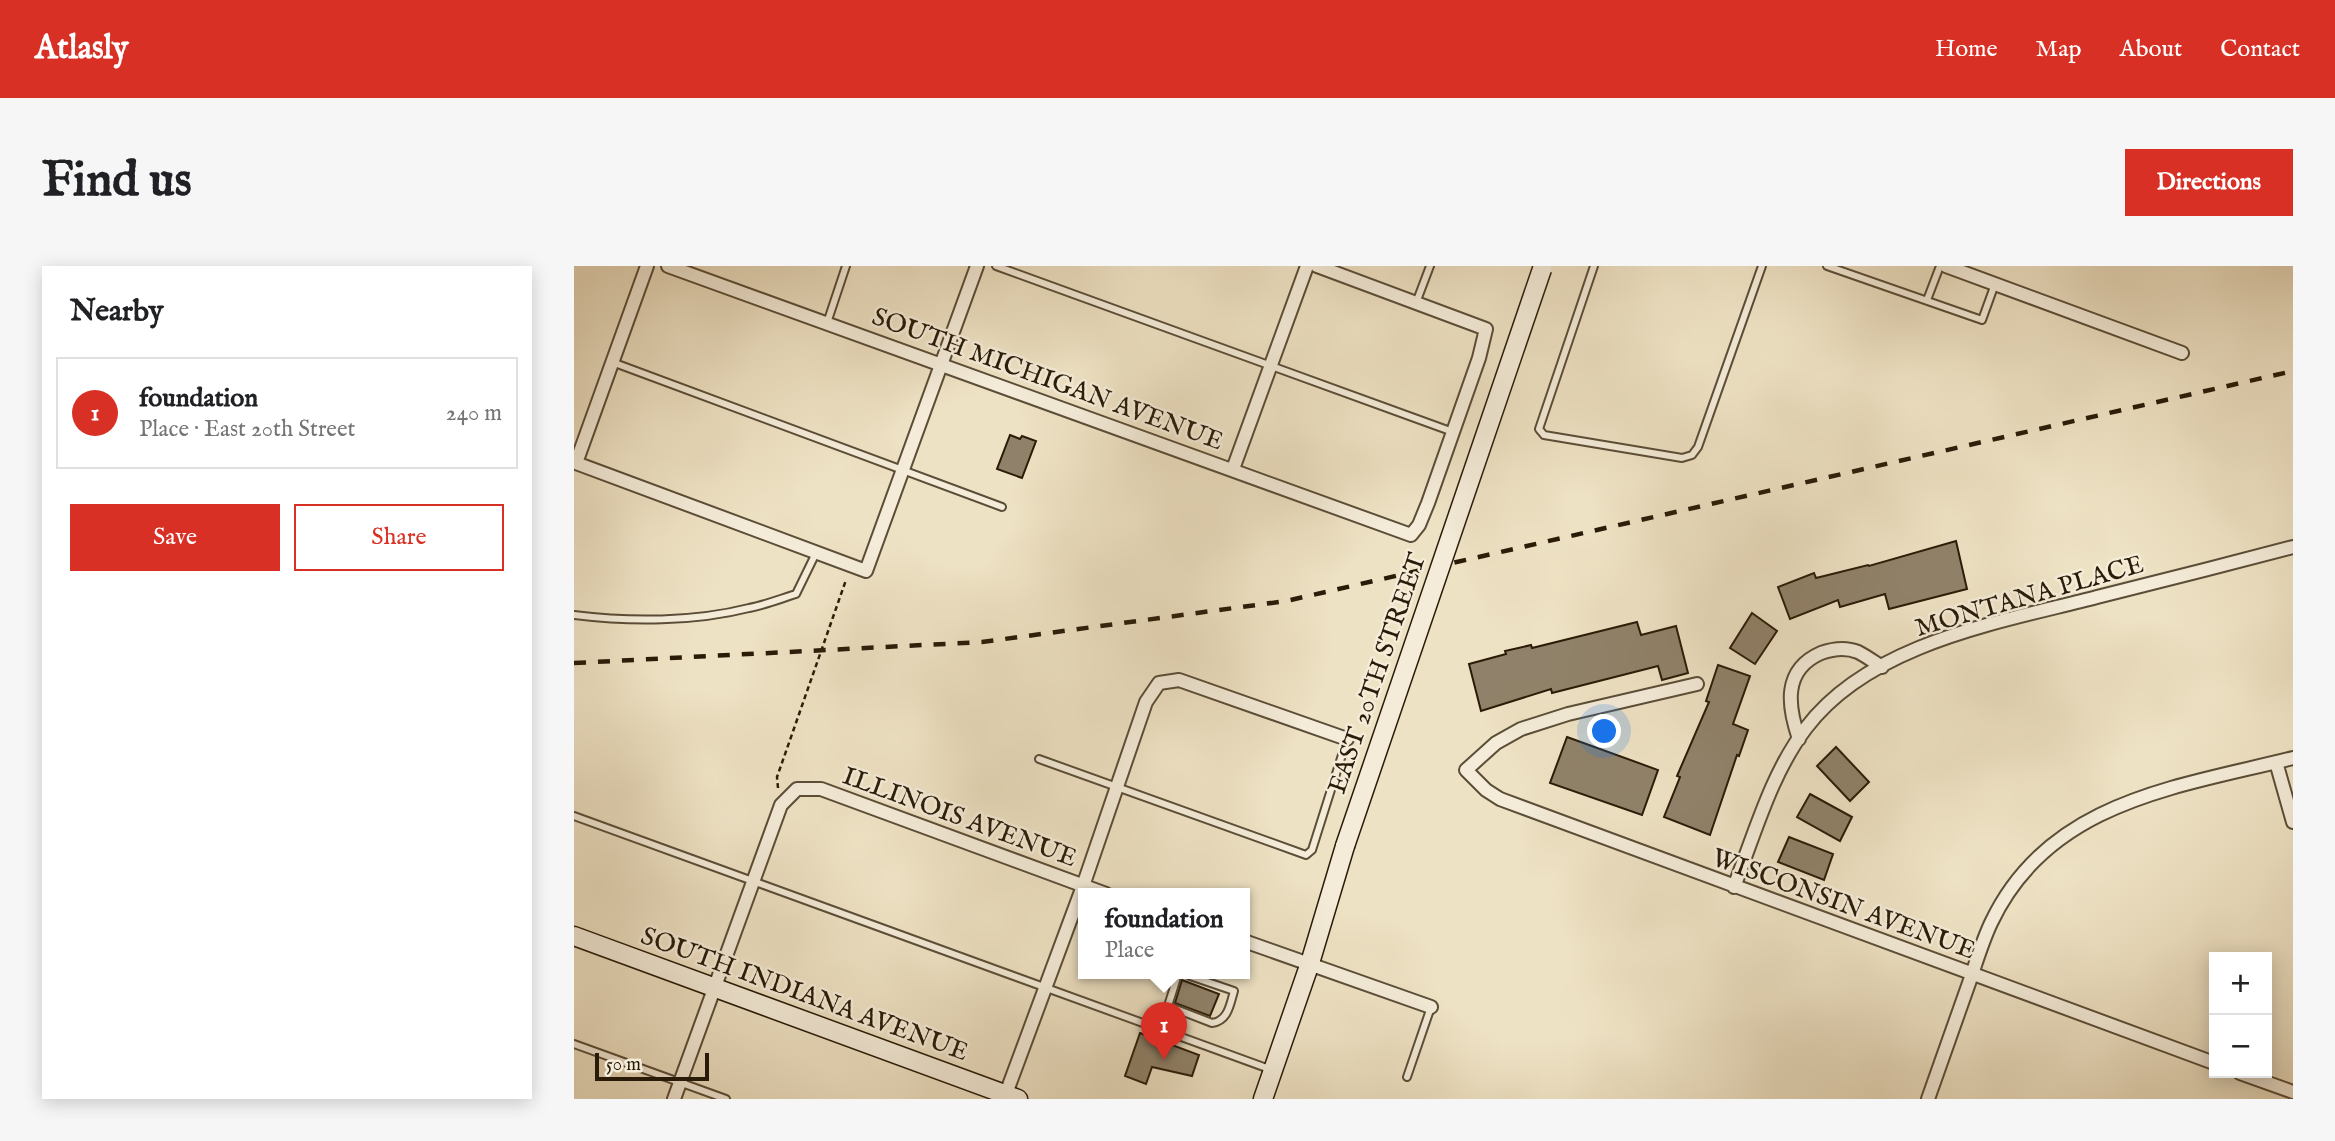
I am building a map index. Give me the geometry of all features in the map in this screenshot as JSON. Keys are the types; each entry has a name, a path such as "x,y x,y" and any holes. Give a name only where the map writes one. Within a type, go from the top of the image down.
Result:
{"main road":[{"name":"EAST 20TH STREET","path":"1264,1099 1310,963 1345,846 1542,268"},
{"name":"SOUTH INDIANA AVENUE","path":"574,936 1009,1098"}],"street":[{"path":"647,266 576,463 860,569 902,470 977,266"},
{"name":"SOUTH MICHIGAN AVENUE","path":"668,266 1411,535 1419,525 1428,503 1453,432"},
{"path":"1233,469 1307,266"},
{"path":"1317,266 1486,329 1479,358 1453,432"},
{"path":"1946,266 2182,353"},
{"name":"MONTANA PLACE","path":"1734,887 1779,771 1807,727 1836,696 1882,667 1915,649 1975,628 2293,547"},
{"path":"1799,739 1791,713 1791,696 1794,678 1803,665 1814,656 1829,650 1846,649 1858,652 1882,667"},
{"path":"1083,886 1146,702 1159,683 1179,680 1347,738"},
{"name":"WISCONSIN AVENUE","path":"1697,684 1568,714 1521,729 1496,743 1466,770 1486,790 1500,799 2209,1061"},
{"path":"1928,1099 1991,921 2028,867 2061,837 2099,813 2147,794 2293,758"},
{"path":"2276,762 2293,822"},
{"name":"ILLINOIS AVENUE","path":"781,806 797,789 821,789 1089,888"},
{"path":"674,1099 781,806"},
{"path":"1009,1098 1078,899"},
{"path":"1250,943 1431,1007"},
{"path":"2254,1078 2293,1092"}],"lane":[{"path":"827,323 846,266"},
{"path":"996,266 1453,432"},
{"path":"1416,303 1430,266"},
{"path":"1594,266 1539,429 1544,435 1682,458 1692,455 1698,447 1762,266"},
{"path":"1827,266 1982,320 1995,284"},
{"path":"1927,300 1940,266"},
{"path":"612,362 1002,507"},
{"path":"574,615 641,620 706,616 748,609 796,594 817,552"},
{"path":"1039,759 1306,855 1312,850 1347,738"},
{"path":"574,816 1273,1070"},
{"path":"1155,1027 1168,1006 1176,979"},
{"path":"1168,1006 1212,1023 1228,1014 1234,992 1199,979"},
{"path":"1407,1077 1431,1007"},
{"path":"574,1044 726,1099"}],"path":[{"path":"781,806 777,777 847,577 860,569"}],"building":[{"path":"1010,435 1036,441 1022,478 997,469"},
{"path":"1956,541 1967,589 1889,609 1885,594 1840,607 1838,600 1790,619 1778,587 1814,573 1816,578"},
{"path":"1752,613 1777,631 1755,664 1730,648"},
{"path":"1637,622 1641,635 1676,626 1688,673 1662,680 1658,666 1552,693 1551,689 1481,711 1469,664 1506,654 1505,651 1531,645 1532,648"},
{"path":"1718,665 1750,676 1733,724 1748,730 1710,835 1664,817 1680,777 1677,776 1709,702 1706,701"},
{"path":"1567,737 1658,770 1642,815 1550,783"},
{"path":"1836,747 1869,782 1850,801 1817,766"},
{"path":"1810,794 1852,817 1840,841 1797,817"},
{"path":"1789,837 1833,854 1824,880 1778,862"},
{"path":"1182,980 1219,994 1210,1016 1175,1003"},
{"path":"1140,1033 1199,1055 1192,1076 1152,1067 1146,1084 1125,1076"}],"railway":[{"path":"574,663 982,642 1286,601 2293,371"}],"place":[{"name":"foundation","path":"1164,1060"}]}
